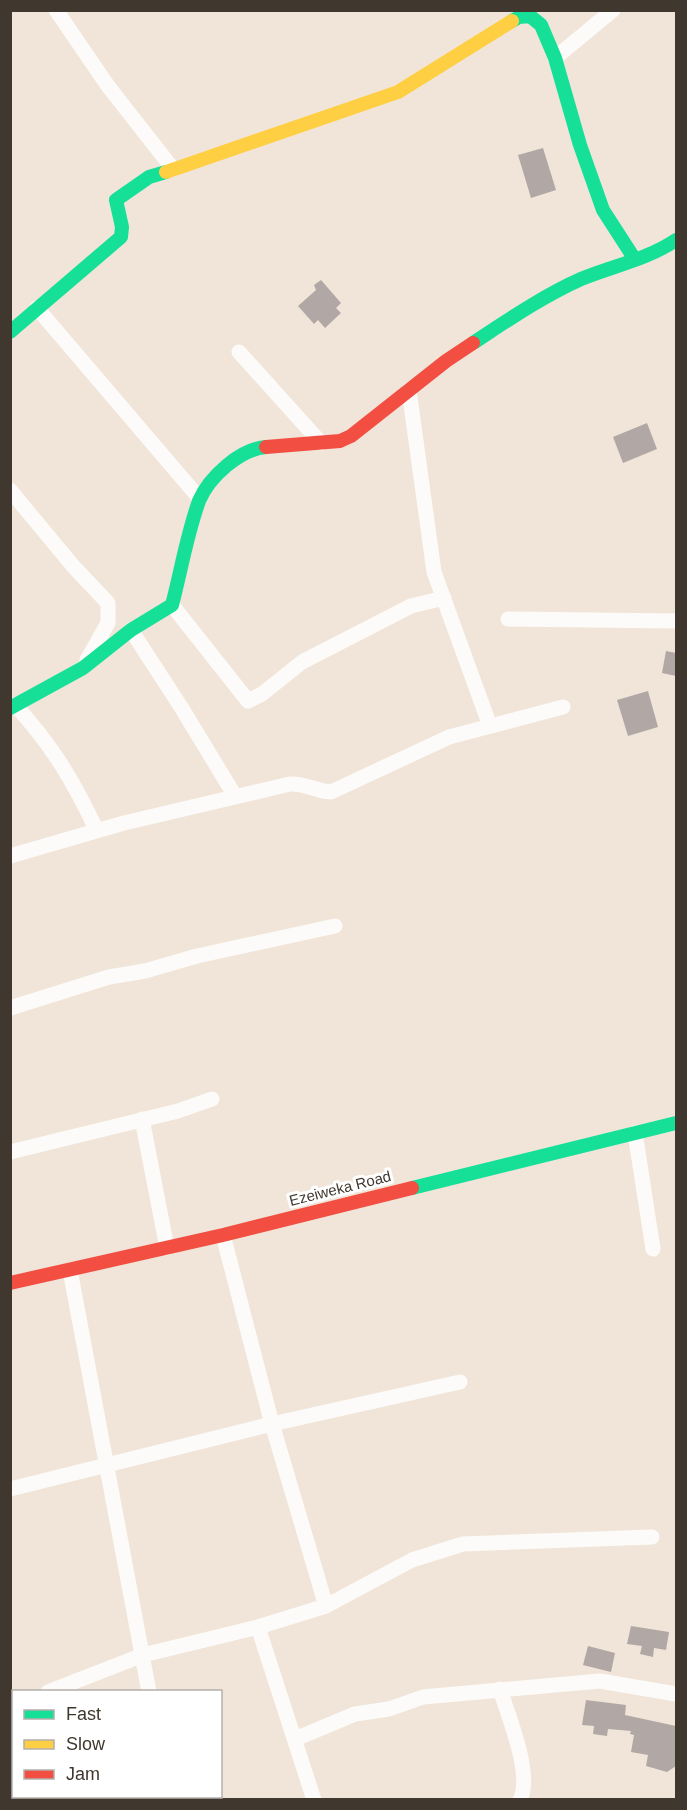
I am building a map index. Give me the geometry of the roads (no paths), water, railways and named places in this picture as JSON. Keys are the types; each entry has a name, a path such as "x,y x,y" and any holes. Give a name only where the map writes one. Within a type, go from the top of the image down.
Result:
{"street":[{"path":"56,10 108,86 173,170"},
{"path":"555,57 613,10"},
{"path":"10,332 121,237 123,225 115,207 116,200 148,177 398,92 497,28 530,13 542,25 555,57 580,145 603,210 634,258"},
{"path":"97,831 64,766 44,737 13,706 83,668 131,630 172,605 200,499 219,473 241,455 260,447 340,441 351,436 492,328 534,303 634,258 663,249 676,240"},
{"path":"37,308 200,499"},
{"path":"239,352 321,443"},
{"path":"409,390 434,572 490,726"},
{"path":"10,490 73,566 108,603 108,623 83,668"},
{"path":"172,605 248,701 302,662 411,606 444,598"},
{"path":"508,619 676,621"},
{"path":"131,630 235,796"},
{"path":"10,856 235,796 303,783 318,791 331,792 425,746 563,707"},
{"path":"10,1008 109,977 146,971 197,957 335,926"},
{"path":"10,1152 212,1099"},
{"path":"142,1119 167,1248"},
{"name":"Ezeiweka Road","path":"10,1283 223,1235 676,1123"},
{"path":"635,1133 653,1249"},
{"path":"223,1235 272,1424 326,1606"},
{"path":"70,1270 149,1690"},
{"path":"10,1489 272,1424 460,1382"},
{"path":"53,1690 143,1655 258,1627 326,1606 412,1560 463,1544 652,1538"},
{"path":"258,1627 315,1800"},
{"path":"295,1739 355,1714 389,1709 423,1697 600,1681 676,1694"},
{"path":"500,1689 524,1771 525,1790 520,1800"}]}
